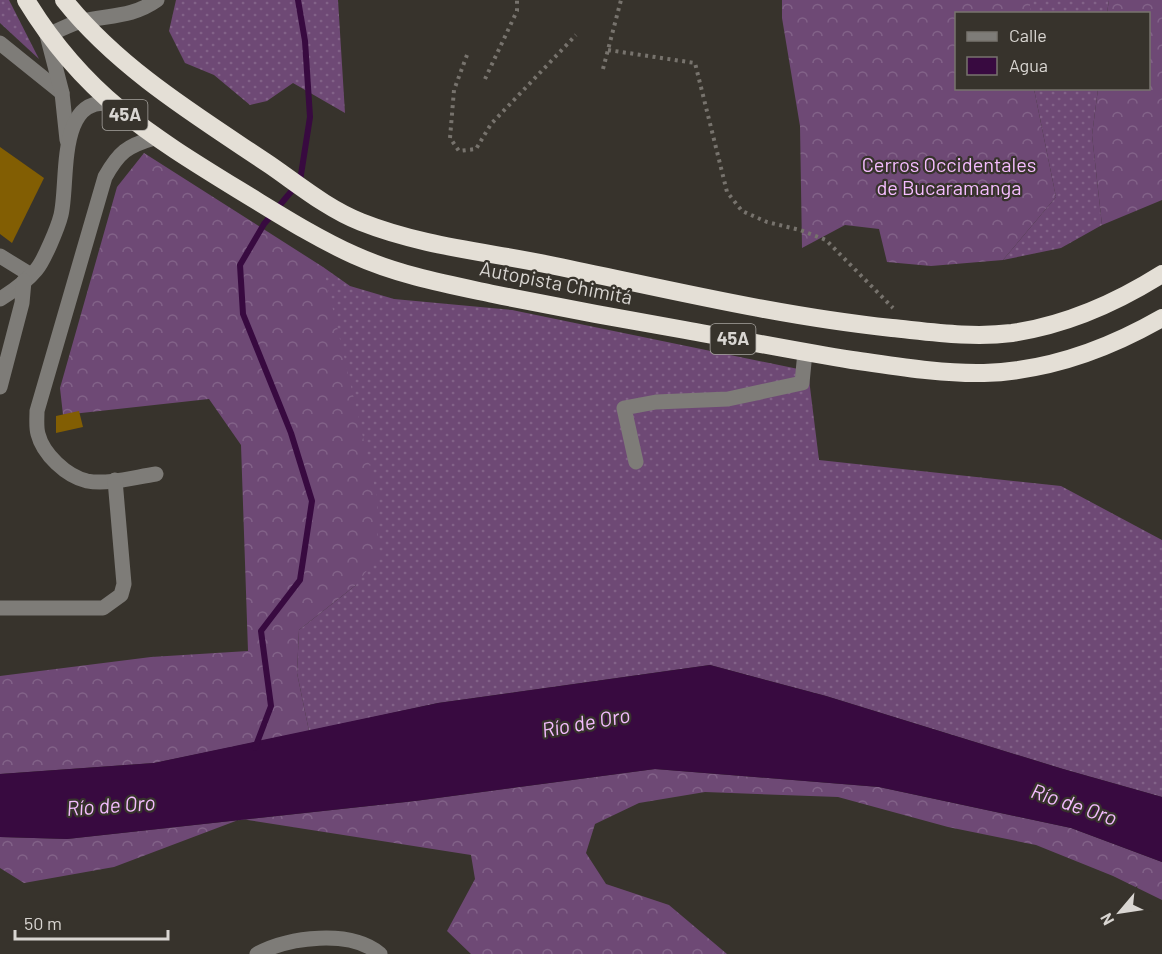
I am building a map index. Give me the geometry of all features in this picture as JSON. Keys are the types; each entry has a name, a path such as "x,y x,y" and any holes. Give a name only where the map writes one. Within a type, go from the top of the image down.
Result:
{"highway":[{"name":"Autopista Chimitá","path":"26,0 47,35 84,78 154,138 307,231 354,255 393,271 452,286 805,352 919,369 982,373 1026,369 1083,355 1132,335 1162,318"},
{"name":"Autopista Chimitá","path":"64,0 81,21 134,70 321,201 360,222 425,243 520,258 816,319 956,335 1010,333 1054,324 1107,306 1162,274"}],"street":[{"path":"68,148 62,93 47,35 81,21 123,16 142,10 157,0"},
{"path":"0,43 62,93"},
{"path":"0,298 37,269 61,216 72,129 83,112 101,102 112,104"},
{"path":"154,138 131,145 115,159 105,177 37,411 38,434 47,453 61,467 86,481 115,480 156,474"},
{"path":"0,256 28,278"},
{"path":"0,387 28,278"},
{"path":"636,462 624,408 656,402 728,399 802,383 805,352"},
{"path":"1,608 103,608 121,595 124,584 115,480"},
{"path":"257,954 267,949 312,939 349,938 380,954"}],"path":[{"path":"485,79 517,11 517,0"},
{"path":"603,69 621,0"},
{"path":"467,55 454,90 450,138 459,151 476,149 491,124 576,35"},
{"path":"608,51 695,63 727,192 742,211 766,222 800,230 826,240 915,330"}],"green space":[{"path":"0,0 9,0 39,59 0,23"},
{"path":"176,0 338,0 345,113 293,83 267,101 250,105 214,75 185,63 169,31"},
{"name":"Cerros Occidentales de Bucaramanga","path":"782,0 1030,0 1030,12 955,12 955,90 1034,90 1056,197 1003,260 931,266 887,262 879,229 845,225 802,248 800,126 782,18"},
{"path":"1030,0 1109,0 1107,12 1030,12"},
{"name":"Cerros Occidentales de Bucaramanga","path":"1109,0 1162,0 1162,200 1102,225 1092,135 1098,90 1150,90 1150,12 1107,12"},
{"path":"1034,90 1098,90 1092,135 1102,225 1061,248 1003,260 1056,197"},
{"path":"144,153 323,267 378,501 378,556 356,585 299,630 297,673 309,731 154,763 0,774 0,676 151,657 248,651 241,445 209,399 63,415 60,388 117,187"},
{"path":"323,267 350,286 394,299 512,310 808,371 819,460 1061,486 1162,540 1162,797 826,696 710,665 438,703 309,731 297,673 299,630 356,585 302,330"},
{"path":"655,769 879,787 1071,828 1162,862 1162,900 1113,876 1036,845 948,827 838,797 705,792 639,803 595,824 586,853 606,884 669,905 727,954 471,954 447,931 475,879 471,855 245,820 415,801"},
{"path":"237,820 114,867 24,883 0,868 0,837 67,839"}],"water":[{"name":"Río de Oro","path":"710,665 826,696 1162,797 1162,862 1071,828 879,787 655,769 415,801 67,839 0,837 0,774 154,763 438,703"}],"building":[{"path":"0,147 44,178 12,243 0,234"},
{"path":"79,411 83,427 56,433 56,416"}],"waterway":[{"path":"255,748 271,706 261,631 300,580 312,501 291,433 243,314 240,265 264,224 300,181 310,117 305,41 298,0"}]}
